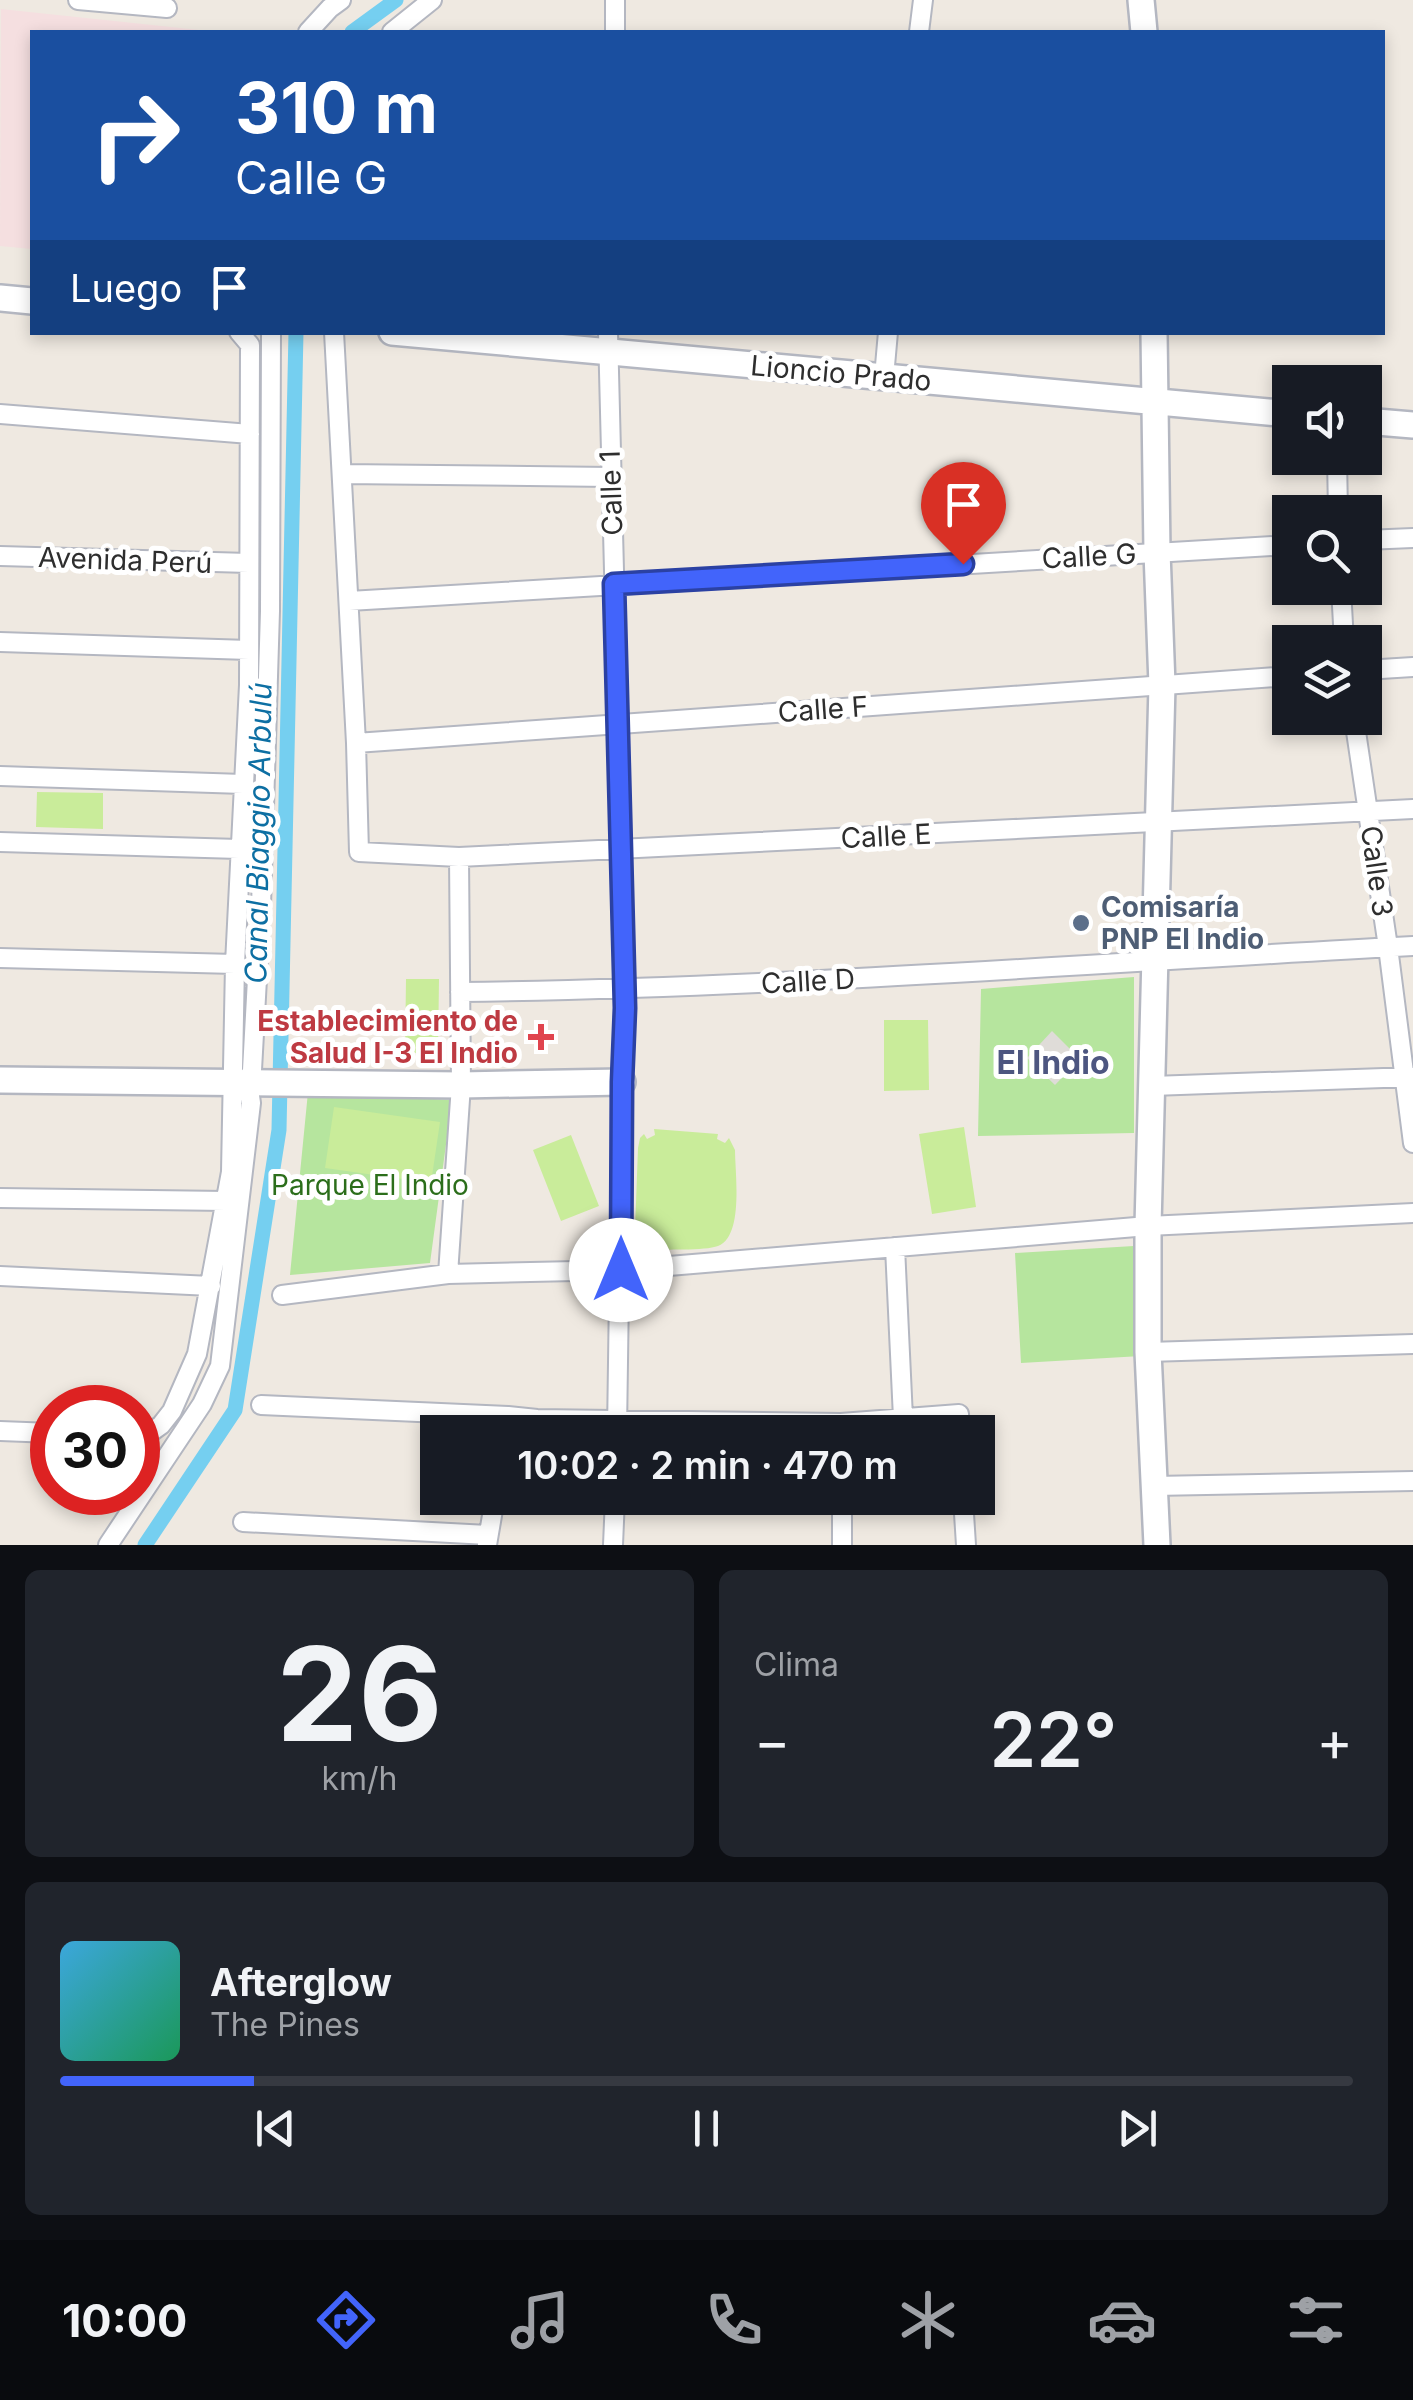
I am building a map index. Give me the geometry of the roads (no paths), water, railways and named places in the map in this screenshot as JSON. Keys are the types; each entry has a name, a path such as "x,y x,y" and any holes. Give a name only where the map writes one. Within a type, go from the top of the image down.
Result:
{"street":[{"path":"78,0 167,8"},
{"path":"310,30 341,0"},
{"path":"394,30 432,0"},
{"path":"615,30 616,0"},
{"path":"919,30 922,0"},
{"path":"1141,0 1144,30"},
{"path":"0,298 30,301"},
{"path":"108,1545 202,1404 220,1366 250,1103 234,964 249,650 250,344 242,335"},
{"path":"160,1426 172,1411 197,1354 252,1070 270,611 271,335"},
{"path":"334,335 356,744"},
{"name":"Lioncio Prado","path":"457,335 608,342 884,377 1272,412"},
{"path":"884,377 888,335"},
{"path":"1154,335 1162,685 1148,1352 1157,1545"},
{"name":"Calle 1","path":"608,342 625,990 617,1415"},
{"path":"0,414 250,434"},
{"path":"1382,422 1413,425"},
{"path":"342,474 611,477"},
{"path":"1382,539 1413,538"},
{"name":"Calle G","path":"349,601 1272,546"},
{"name":"Avenida Perú","path":"0,556 249,563"},
{"path":"0,642 249,650"},
{"path":"1382,669 1413,667"},
{"name":"Calle F","path":"356,744 1272,677"},
{"name":"Calle 3","path":"1357,735 1409,1077 1413,1144"},
{"name":"Calle E","path":"356,744 359,852 459,857 1413,809"},
{"path":"0,776 243,784"},
{"path":"0,842 239,849"},
{"path":"448,1274 462,1086 459,857"},
{"name":"Calle D","path":"460,992 625,990 1413,946"},
{"path":"0,958 234,964"},
{"path":"1152,1086 1409,1077"},
{"path":"0,1080 462,1086 622,1082"},
{"path":"0,1198 226,1201"},
{"path":"282,1295 448,1274 621,1270 1148,1226 1413,1213"},
{"path":"894,1247 904,1415"},
{"path":"0,1276 211,1286"},
{"path":"1148,1352 1413,1344"},
{"path":"260,1405 420,1417"},
{"path":"0,1431 30,1433"},
{"path":"1154,1486 1413,1481"},
{"path":"243,1522 488,1540 492,1515"},
{"path":"613,1545 614,1515"},
{"path":"842,1515 842,1545"},
{"path":"964,1515 966,1545"}],"waterway":[{"name":"Canal Biaggio Arbulú","path":"355,30 396,0"},
{"name":"Canal Biaggio Arbulú","path":"145,1545 235,1410 279,1130 296,335"}],"place":[{"name":"Comisaría PNP El Indio","path":"1081,923"},
{"name":"Establecimiento de Salud I-3 El Indio","path":"541,1037"}],"district":[{"name":"El Indio","path":"1053,1062"}],"park label":[{"name":"Parque El Indio","path":"370,1185"}]}
